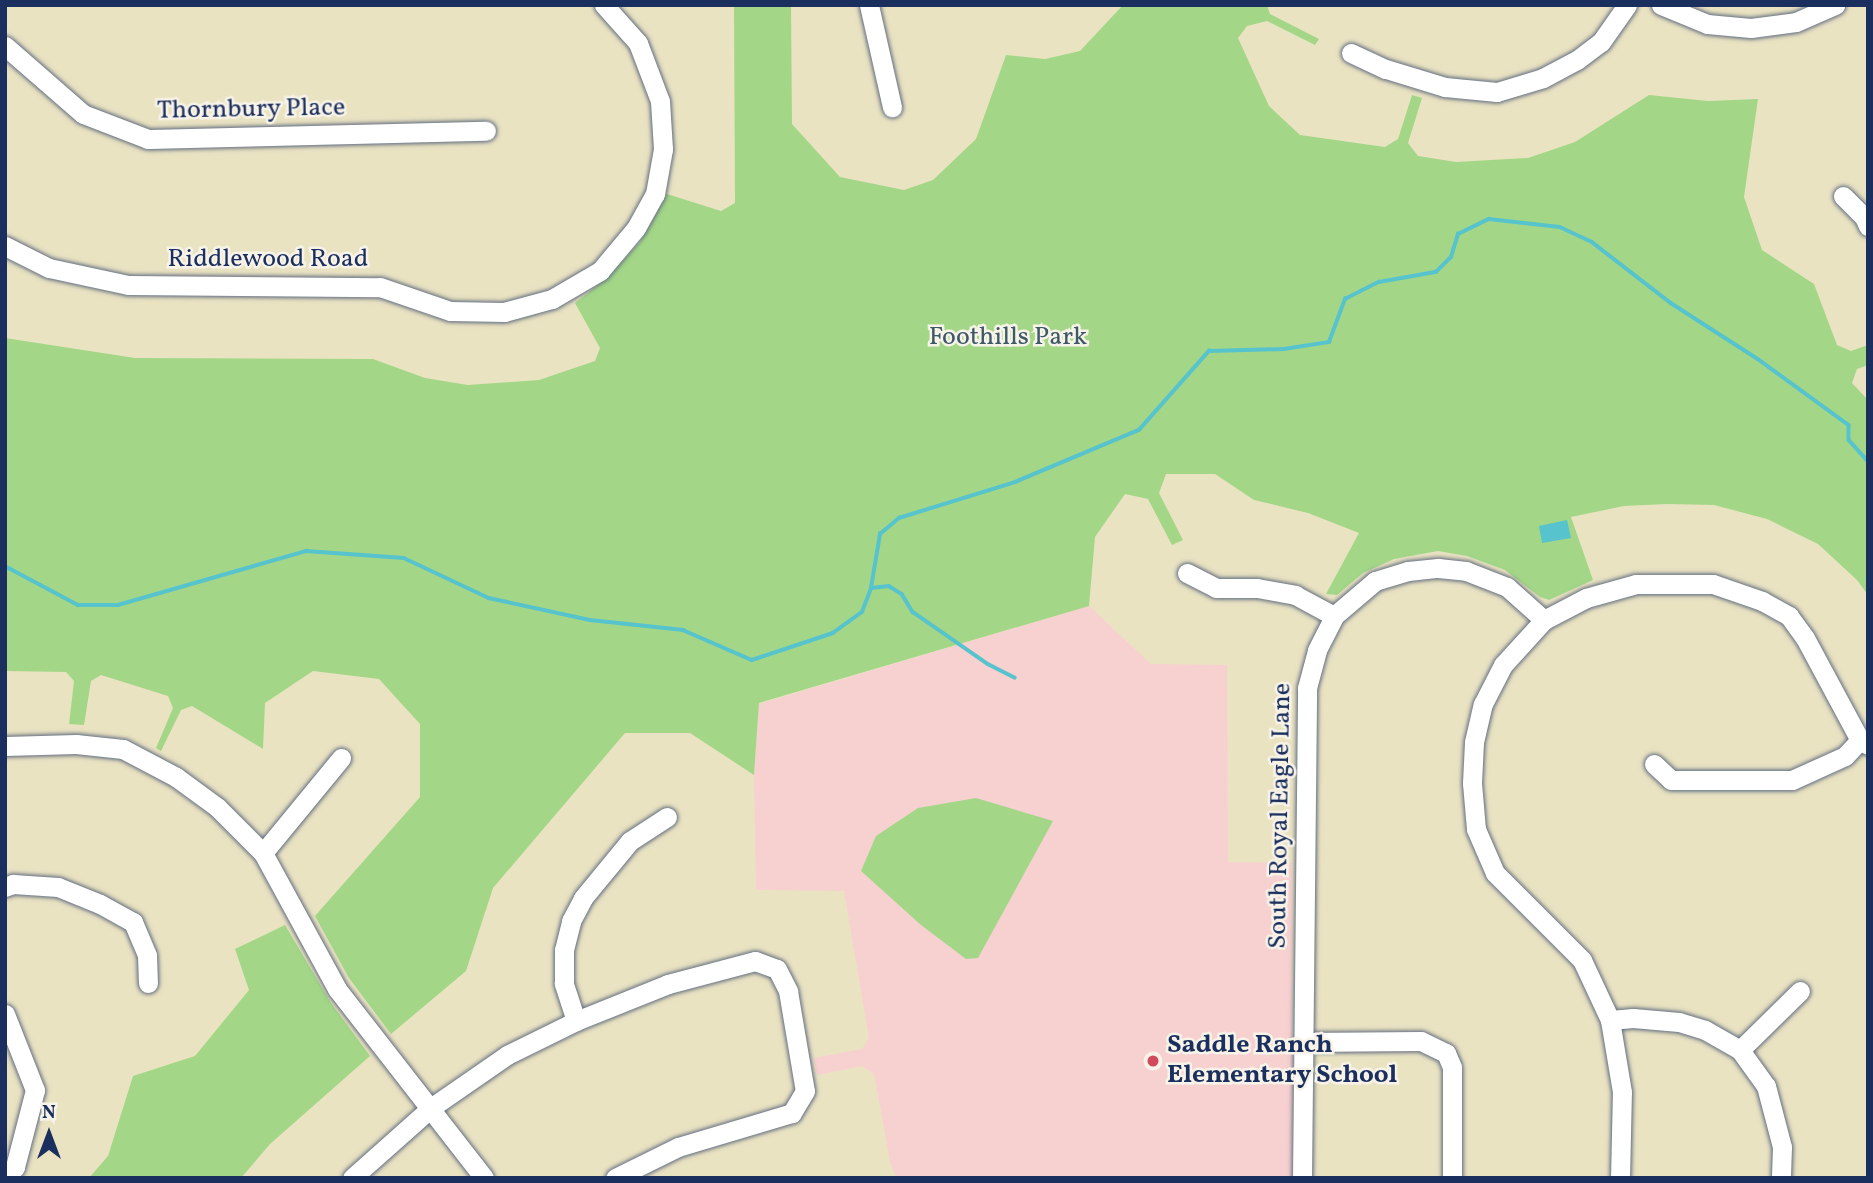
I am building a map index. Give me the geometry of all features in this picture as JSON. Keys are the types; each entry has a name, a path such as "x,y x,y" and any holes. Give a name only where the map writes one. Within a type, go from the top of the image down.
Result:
{"street":[{"name":"Riddlewood Road","path":"5,246 49,268 128,285 380,287 450,311 504,312 552,299 600,271 636,228 655,194 663,149 660,101 638,43 604,5"},
{"path":"869,5 892,107"},
{"path":"1351,53 1386,69 1445,87 1497,92 1543,78 1577,60 1601,42 1627,5"},
{"path":"1661,5 1707,24 1751,28 1796,22 1835,5"},
{"name":"Thornbury Place","path":"5,46 83,114 148,139 486,131"},
{"path":"1843,196 1864,216 1868,226"},
{"name":"South Royal Eagle Lane","path":"1302,1178 1307,688 1317,650 1334,616 1376,581 1408,571 1438,568 1466,571 1507,587 1544,620"},
{"path":"1186,573 1216,588 1257,588 1295,595 1334,616"},
{"path":"1620,1178 1622,1092 1610,1020 1581,960 1495,873 1476,830 1472,783 1474,742 1483,704 1503,665 1544,620 1586,598 1636,584 1713,584 1762,601 1789,617 1805,638 1864,743 1845,756 1792,780 1671,780 1654,764"},
{"path":"5,746 76,744 123,749 176,777 217,807 263,853 337,989 432,1107 484,1178"},
{"path":"263,853 341,758"},
{"path":"576,1021 564,983 564,950 571,921 583,898 629,841 667,817"},
{"path":"5,887 13,884 58,887 100,904 132,922 147,955 148,983"},
{"path":"352,1178 432,1107 507,1055 576,1021 668,984 755,961 777,969 788,991 805,1091 792,1113 678,1147 615,1178"},
{"path":"1740,1050 1800,991"},
{"path":"5,1014 35,1090 15,1167 5,1177"},
{"path":"1610,1020 1633,1018 1679,1022 1705,1030 1740,1050 1766,1086 1782,1147 1781,1178"},
{"path":"1302,1042 1421,1041 1446,1053 1452,1066 1452,1178"}],"shaded area":[{"path":"1089,606 1151,664 1227,665 1228,862 1292,863 1292,1178 897,1178 891,1166 874,1074 862,1066 817,1075 814,1058 862,1049 869,1038 844,891 756,890 754,775 759,704"}],"green space":[{"name":"Foothills Park","path":"734,5 791,5 792,124 840,177 904,190 933,180 976,139 1006,55 1045,59 1080,51 1123,5 1267,5 1270,14 1319,39 1315,45 1267,21 1247,26 1238,38 1269,106 1300,135 1385,147 1398,139 1412,95 1422,98 1408,143 1418,156 1456,162 1528,158 1575,142 1649,95 1708,101 1758,99 1744,197 1762,250 1814,284 1837,345 1851,351 1868,345 1868,365 1857,369 1852,383 1868,400 1868,595 1857,580 1818,544 1767,519 1714,505 1667,504 1624,506 1571,517 1593,580 1549,600 1540,597 1505,570 1467,556 1438,551 1394,559 1363,573 1337,595 1326,594 1359,533 1308,513 1254,500 1215,474 1166,474 1159,493 1183,540 1172,545 1148,499 1125,494 1095,537 1089,606 759,703 754,775 690,733 625,733 493,888 466,971 391,1034 349,978 315,916 420,797 420,724 379,679 313,671 265,703 263,749 192,706 181,710 161,751 156,748 173,708 168,696 101,675 91,681 84,725 69,724 74,681 66,672 5,671 5,338 135,358 373,359 425,378 468,385 539,380 595,361 600,348 575,303 608,277 640,242 667,194 721,211 735,203"},
{"path":"976,798 1053,821 978,958 966,959 921,925 861,871 876,836 918,808"},
{"path":"285,925 331,1003 370,1056 270,1144 241,1178 89,1178 108,1156 133,1076 195,1056 249,990 235,949"}],"water":[{"path":"1567,520 1571,538 1542,543 1539,526"}],"waterway":[{"path":"5,566 78,605 118,605 306,551 404,558 489,598 590,620 683,630 752,660 833,633 862,612 871,588 880,534 899,518 1015,482 1139,430 1209,351 1284,349 1329,342 1345,299 1379,282 1436,272 1451,257 1458,234 1489,219 1560,227 1592,242 1671,303 1758,359 1849,425 1849,440 1868,461"},
{"path":"871,588 889,586 902,594 913,612 988,664 1015,678"}],"place":[{"name":"Saddle Ranch Elementary School","path":"1153,1061"}]}
